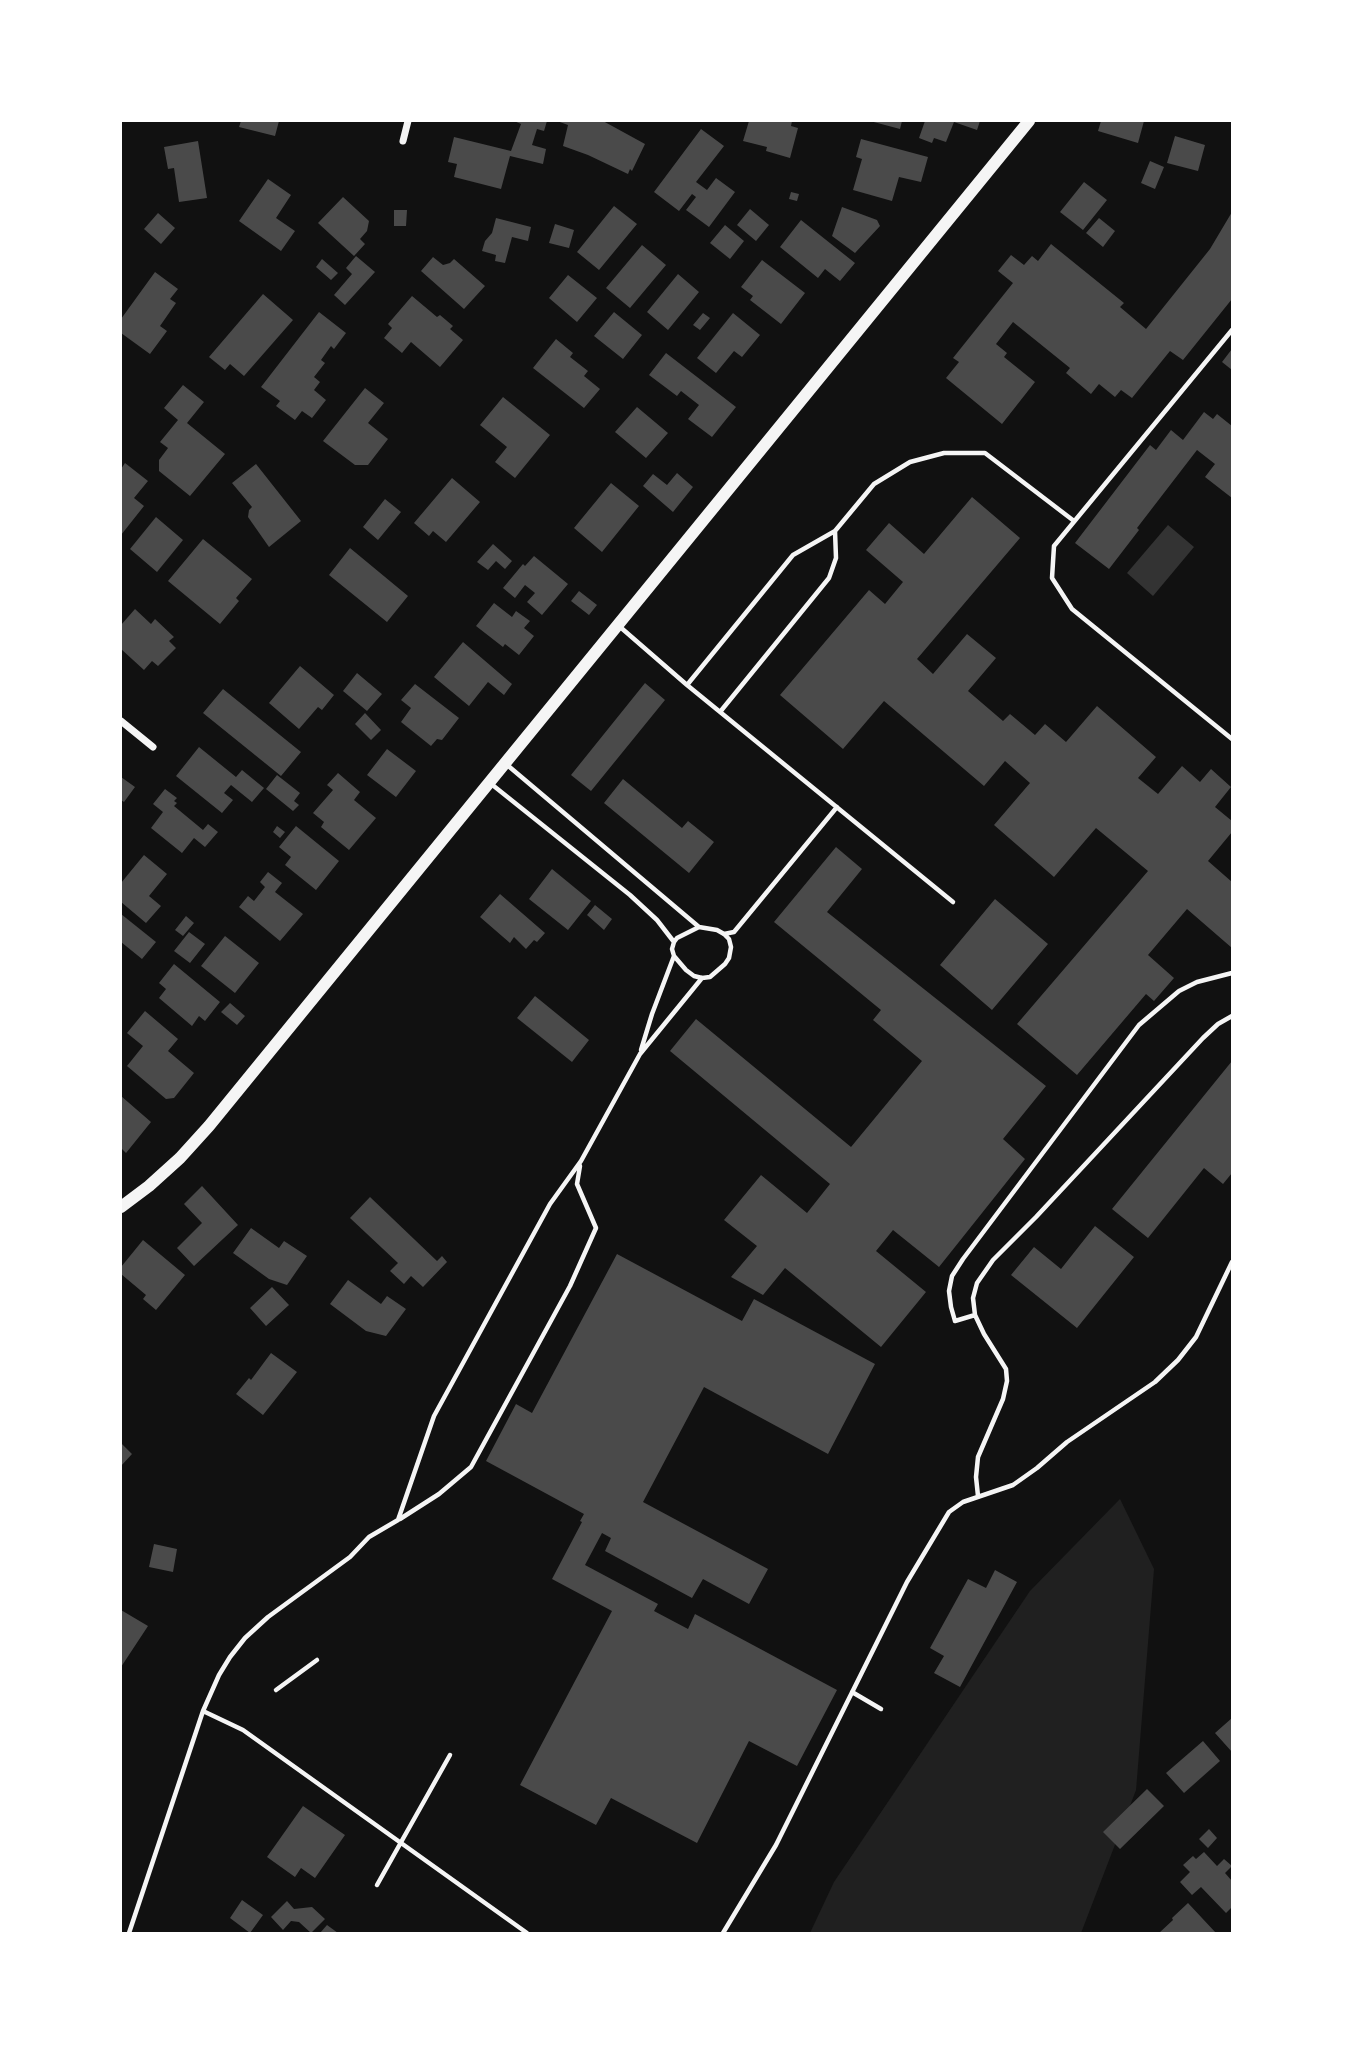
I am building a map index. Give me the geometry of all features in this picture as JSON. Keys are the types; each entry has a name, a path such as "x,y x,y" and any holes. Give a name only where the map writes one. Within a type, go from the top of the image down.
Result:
{"street":[{"path":"403,141 408,121"},
{"path":"121,1207 180,1158 209,1126 1029,121"},
{"path":"121,721 153,747"}],"lane":[{"path":"1232,330 1054,546 1052,578 1072,609 1232,739"},
{"path":"687,685 793,555 835,531 874,484 910,462 944,453 985,453 1074,521"},
{"path":"720,712 829,578 836,558 835,531"},
{"path":"617,624 687,685 953,902"},
{"path":"505,763 699,927 717,930 729,939 729,958 719,971 702,978 686,970 672,950 674,942 699,927"},
{"path":"489,783 630,895 657,920 674,942"},
{"path":"724,934 734,932 837,807"},
{"path":"640,1054 674,956"},
{"path":"975,1315 955,1321 951,1307 949,1291 952,1276 963,1259 1139,1025 1179,991 1197,982 1232,973"},
{"path":"398,1520 434,1416 550,1205 581,1161 640,1054 702,978"},
{"path":"978,1496 978,1457 1003,1399 1007,1381 1006,1368 984,1335 975,1315 973,1298 977,1283 993,1260 1203,1038 1232,1016"},
{"path":"129,1933 203,1711 219,1675 245,1638 268,1617 350,1557 369,1537 439,1494 471,1467 570,1286 596,1228 577,1184 581,1161"},
{"path":"723,1933 776,1845 907,1582 950,1512 978,1496 1013,1485 1067,1442 1155,1382 1178,1360 1196,1337 1232,1262"},
{"path":"276,1690 317,1660"},
{"path":"852,1692 881,1709"},
{"path":"203,1711 243,1730 527,1933"},
{"path":"377,1885 450,1755"}],"shaded area":[{"path":"1168,525 1194,547 1153,596 1127,573"},
{"path":"1120,1499 1154,1569 1136,1790 1081,1933 810,1933 834,1882 1030,1591"}],"building":[{"path":"241,121 279,121 275,136 239,127"},
{"path":"514,121 547,121 544,131 537,129 532,145 546,149 543,164 510,156 501,189 454,177 457,164 448,162 454,137 511,151 521,124"},
{"path":"557,121 603,121 645,144 628,174 563,146 568,125"},
{"path":"749,121 792,121 791,126 798,128 790,158 766,151 767,147 743,141"},
{"path":"870,121 902,121 900,129"},
{"path":"925,121 980,121 977,130 954,122 946,142 934,138 932,143 919,138"},
{"path":"1101,121 1144,121 1138,143 1098,131"},
{"path":"701,129 724,146 696,182 707,190 716,178 735,192 709,227 686,210 696,197 692,194 679,211 654,192"},
{"path":"1175,136 1205,145 1198,171 1167,163"},
{"path":"861,139 928,157 921,182 899,177 892,201 853,190 862,159 856,157"},
{"path":"198,141 207,198 179,202 174,168 168,169 164,147"},
{"path":"1150,161 1164,167 1155,189 1141,183"},
{"path":"268,179 291,195 276,218 295,231 281,251 239,221"},
{"path":"1084,182 1107,200 1083,230 1060,212"},
{"path":"791,192 799,194 797,201 789,199"},
{"path":"343,197 369,221 367,231 360,239 365,244 354,256 318,223"},
{"path":"614,206 637,224 599,270 577,252"},
{"path":"842,207 877,220 880,226 855,253 832,236"},
{"path":"750,209 769,225 756,241 737,225"},
{"path":"394,210 407,210 406,226 394,226"},
{"path":"1232,212 1232,299 1183,360 1170,351 1132,398 1121,390 1115,397 1099,384 1091,394 1066,373 1070,368 1013,322 996,344 1007,353 1004,357 1035,382 1002,424 946,378 959,362 953,358 1013,283 998,271 1011,255 1024,265 1032,256 1038,261 1051,244 1124,303 1120,307 1146,329 1210,249"},
{"path":"158,213 175,228 161,244 144,229"},
{"path":"496,218 531,227 528,241 512,237 505,263 495,261 496,255 482,251 485,241 492,233"},
{"path":"1099,218 1115,231 1103,247 1086,233"},
{"path":"801,220 855,263 840,281 825,269 818,278 780,247"},
{"path":"555,224 574,230 569,248 549,243"},
{"path":"725,225 744,241 730,259 710,243"},
{"path":"642,245 666,265 630,308 606,288"},
{"path":"356,256 375,272 345,305 334,295 352,274 346,268"},
{"path":"433,257 443,265 454,259 485,286 464,309 421,271"},
{"path":"322,259 338,273 331,280 316,267"},
{"path":"762,260 805,293 781,324 750,300 753,296 741,287"},
{"path":"155,272 178,289 170,299 176,303 160,326 167,331 150,354 121,333 121,319"},
{"path":"678,274 699,292 668,330 647,312"},
{"path":"568,275 597,298 577,322 549,298"},
{"path":"263,294 293,320 244,376 230,364 225,370 209,357"},
{"path":"412,296 437,317 440,315 453,326 450,329 463,340 440,367 411,342 402,353 384,338 392,328 388,324"},
{"path":"319,312 346,333 334,349 331,346 321,360 325,363 314,377 320,382 314,390 326,400 312,418 302,411 295,420 276,406 280,401 261,387"},
{"path":"614,312 642,335 623,359 594,336"},
{"path":"703,313 710,318 700,330 693,325"},
{"path":"733,313 760,335 742,357 734,351 716,373 697,358"},
{"path":"556,339 573,353 570,357 588,371 584,376 600,389 584,408 533,368"},
{"path":"1232,349 1232,370 1222,362"},
{"path":"666,353 736,407 712,437 688,419 699,405 681,391 677,396 649,375"},
{"path":"183,385 204,402 187,423 225,454 190,496 159,471 159,460 168,448 160,442 178,420 164,408"},
{"path":"365,388 384,403 368,423 388,439 368,465 355,465 323,441"},
{"path":"503,397 550,435 515,478 495,462 507,447 480,425"},
{"path":"637,407 668,433 646,458 615,432"},
{"path":"1204,412 1213,419 1217,414 1232,426 1232,498 1205,477 1215,464 1197,450 1109,569 1075,543 1150,445 1156,450 1171,430 1183,440"},
{"path":"125,463 148,481 134,498 144,506 121,535 121,469"},
{"path":"256,464 301,521 269,547 248,517 252,507 232,483"},
{"path":"677,473 693,487 673,512 643,486 653,474 667,485"},
{"path":"452,478 480,502 446,542 433,531 429,536 414,523"},
{"path":"611,483 639,506 602,552 574,528"},
{"path":"972,497 1020,538 917,659 933,674 967,634 996,658 968,691 1003,721 1010,714 1035,735 1045,724 1066,742 1097,706 1156,757 1138,778 1158,794 1182,766 1200,782 1211,769 1231,787 1215,807 1232,821 1232,832 1208,861 1232,882 1232,948 1187,909 1148,955 1174,978 1154,1001 1146,994 1077,1075 1017,1024 1148,871 1096,828 1054,877 994,825 1030,783 1005,761 984,786 884,701 843,749 780,695 869,590 885,604 903,582 866,550 889,523 924,554"},
{"path":"385,499 401,512 378,540 363,527"},
{"path":"156,517 183,540 157,572 130,549"},
{"path":"203,539 252,579 236,598 239,601 220,624 168,581"},
{"path":"493,544 512,561 505,569 496,561 488,570 477,562"},
{"path":"350,548 408,596 387,622 329,575"},
{"path":"534,556 568,584 542,615 527,602 535,593 525,585 515,598 503,588 523,564 525,566"},
{"path":"579,591 597,605 589,615 571,601"},
{"path":"494,603 512,617 516,611 530,621 524,628 534,636 519,655 505,644 503,647 476,626"},
{"path":"135,609 151,624 155,619 174,637 169,641 176,648 158,666 152,661 144,670 121,649 121,625"},
{"path":"463,642 512,684 504,695 488,682 469,706 434,677"},
{"path":"300,666 334,695 322,710 318,707 299,729 269,703"},
{"path":"357,673 382,694 367,711 343,691"},
{"path":"645,683 665,700 591,791 571,775"},
{"path":"415,684 459,718 442,740 437,739 431,746 401,722 411,708 401,700"},
{"path":"223,689 301,752 281,776 203,713"},
{"path":"365,713 381,730 371,740 355,724"},
{"path":"199,747 236,777 242,770 264,788 252,802 231,785 224,793 233,800 222,813 176,776"},
{"path":"387,749 416,771 396,797 367,775"},
{"path":"338,773 360,792 354,800 376,818 349,850 321,827 324,822 313,813 333,790 327,785"},
{"path":"277,775 300,793 294,801 299,805 293,811 266,789"},
{"path":"121,777 135,787 124,802 121,800"},
{"path":"623,779 682,828 688,821 714,842 689,873 604,803"},
{"path":"165,789 177,798 174,806 203,830 208,824 218,832 205,847 194,838 182,853 151,828 163,812 153,804"},
{"path":"277,826 285,832 280,838 273,832"},
{"path":"296,826 339,861 316,890 285,865 291,857 279,847"},
{"path":"836,847 862,869 827,912 1046,1086 1003,1139 1025,1159 939,1267 893,1230 876,1251 926,1292 881,1347 785,1268 763,1295 731,1277 757,1246 724,1220 761,1175 807,1213 830,1184 670,1051 696,1019 851,1147 922,1061 873,1020 881,1010 774,922"},
{"path":"144,855 167,874 149,896 161,906 146,923 121,902 121,883"},
{"path":"552,869 591,901 568,930 529,899"},
{"path":"268,872 282,883 275,892 303,914 280,941 239,907 248,896 254,901 265,887 260,882"},
{"path":"500,894 545,933 526,949 514,937 510,943 480,917"},
{"path":"995,899 1048,944 992,1010 940,965"},
{"path":"595,905 612,919 604,930 587,915"},
{"path":"121,914 156,942 142,959 121,942"},
{"path":"186,916 194,923 183,936 175,930"},
{"path":"189,932 205,944 190,963 174,951"},
{"path":"225,936 259,963 235,993 201,966"},
{"path":"174,964 220,1002 205,1021 199,1016 192,1026 159,998 166,989 159,983"},
{"path":"535,996 589,1040 572,1062 517,1018"},
{"path":"230,1003 245,1016 237,1025 221,1012"},
{"path":"145,1011 178,1039 168,1051 194,1073 174,1098 166,1099 127,1066 143,1046 127,1033"},
{"path":"1232,1061 1232,1173 1223,1184 1204,1168 1148,1238 1112,1209"},
{"path":"121,1096 151,1122 126,1153 121,1148"},
{"path":"202,1186 238,1225 194,1266 177,1248 202,1223 184,1204"},
{"path":"370,1197 437,1261 442,1256 447,1262 423,1287 411,1276 404,1284 390,1271 398,1263 350,1218"},
{"path":"1095,1226 1134,1257 1077,1328 1011,1275 1034,1247 1061,1269"},
{"path":"251,1228 279,1248 284,1241 307,1256 287,1285 269,1279 233,1253"},
{"path":"143,1240 185,1275 156,1310 143,1299 146,1295 121,1274 121,1267"},
{"path":"617,1254 742,1321 754,1299 875,1364 828,1454 704,1387 643,1502 768,1569 749,1604 703,1579 692,1598 605,1551 611,1538 602,1533 585,1565 658,1604 654,1611 688,1629 695,1614 837,1690 797,1766 749,1741 697,1843 611,1798 596,1825 520,1785 612,1611 552,1579 584,1514 486,1461 516,1404 532,1413"},
{"path":"348,1280 381,1304 387,1296 406,1309 386,1336 366,1331 330,1304"},
{"path":"272,1287 289,1305 266,1326 250,1308"},
{"path":"271,1353 297,1372 263,1415 236,1394 249,1378 251,1380"},
{"path":"121,1443 132,1454 121,1466"},
{"path":"154,1544 177,1549 173,1572 149,1567"},
{"path":"995,1570 1017,1582 960,1687 934,1673 944,1656 930,1648 968,1579 986,1588"},
{"path":"121,1610 148,1626 121,1667"},
{"path":"1232,1718 1232,1752 1215,1733"},
{"path":"1203,1741 1220,1761 1184,1793 1166,1773"},
{"path":"1147,1789 1164,1806 1120,1849 1103,1832"},
{"path":"303,1806 345,1835 315,1878 301,1868 295,1877 267,1857"},
{"path":"1209,1829 1217,1838 1208,1848 1199,1839"},
{"path":"1204,1852 1217,1866 1224,1859 1232,1866 1225,1873 1232,1881 1232,1907 1226,1913 1201,1887 1192,1895 1180,1882 1190,1872 1183,1865 1193,1856 1196,1859"},
{"path":"242,1900 263,1915 250,1933 230,1918"},
{"path":"287,1901 294,1909 312,1907 325,1919 311,1933 299,1922 291,1921 283,1930 271,1917"},
{"path":"1188,1903 1216,1933 1159,1933 1172,1918"},
{"path":"327,1925 338,1933 320,1933"}]}
